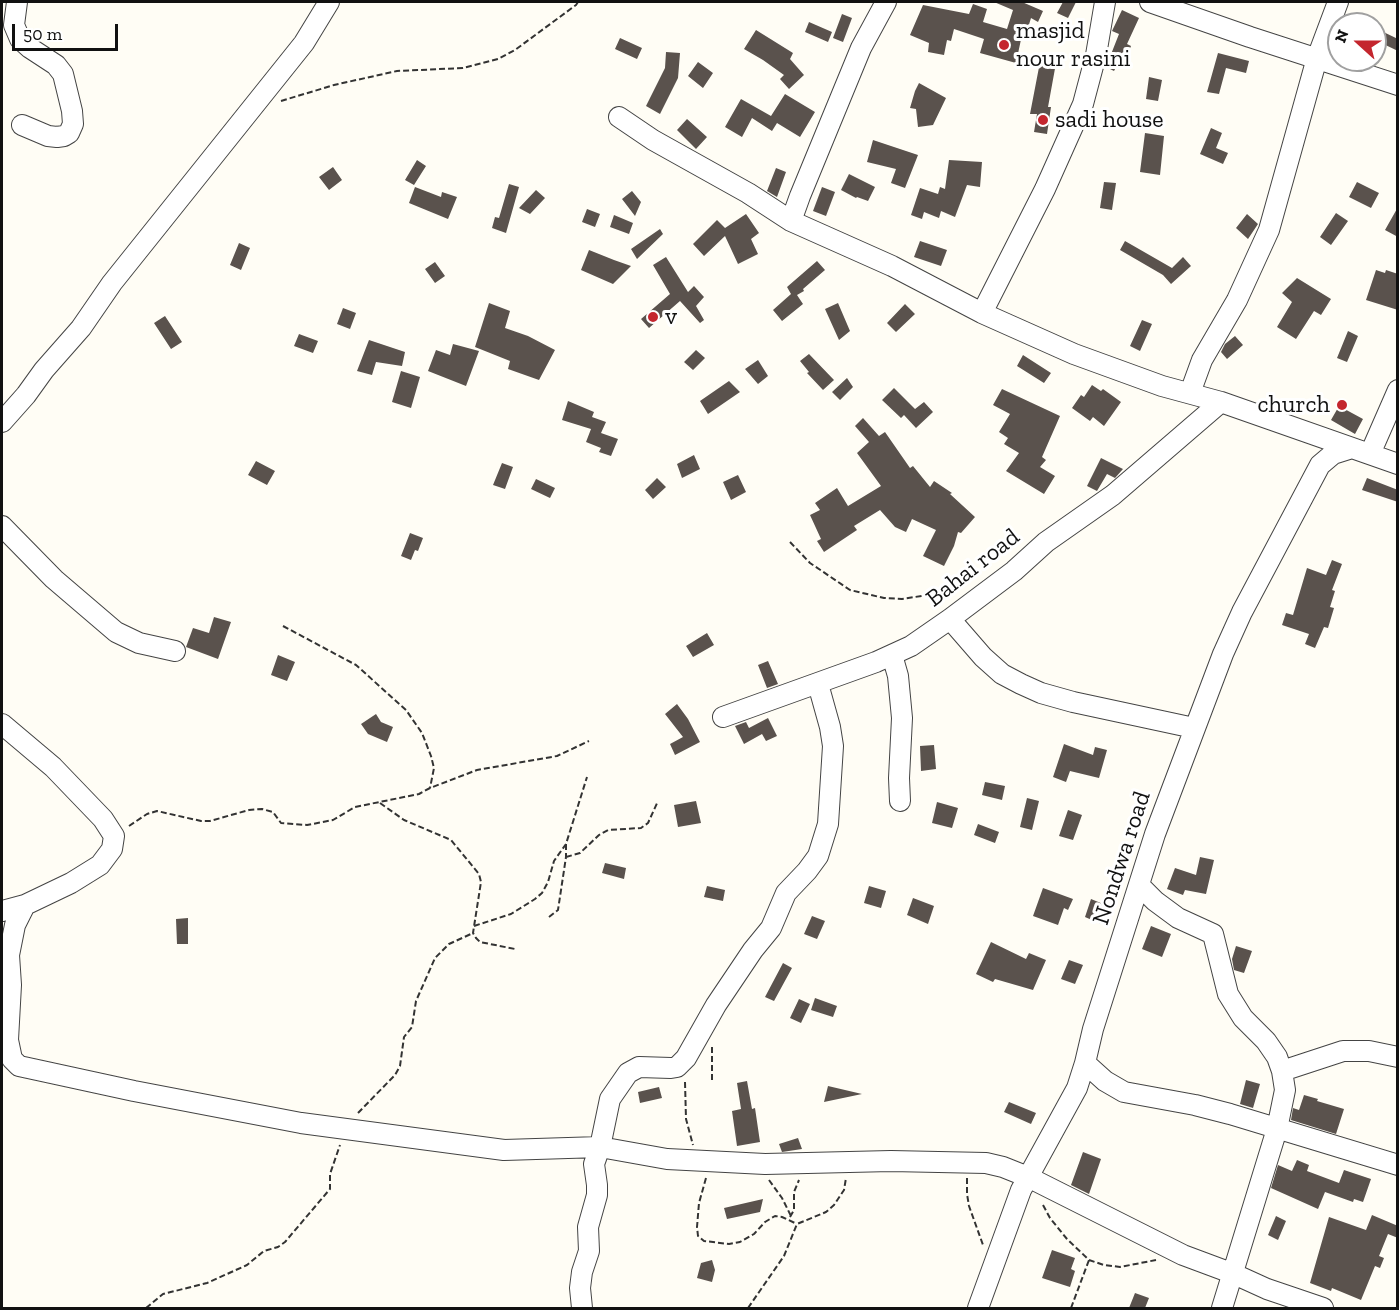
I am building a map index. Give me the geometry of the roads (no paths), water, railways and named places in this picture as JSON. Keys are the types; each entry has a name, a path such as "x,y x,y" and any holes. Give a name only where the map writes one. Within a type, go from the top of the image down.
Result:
{"street":[{"path":"17,2 14,25 20,39 56,65 63,74 73,124 69,133 64,136 48,136 22,125"},
{"path":"2,422 81,328 112,283 304,43 329,2"},
{"path":"791,221 861,48 886,2"},
{"path":"982,313 1045,189 1083,104 1096,56 1105,2"},
{"path":"1150,2 1398,86"},
{"path":"1190,393 1202,360 1237,300 1269,230 1317,58 1338,2"},
{"path":"619,117 653,140 748,193 791,221 892,266 982,313 1074,354 1162,386 1221,402 1398,464"},
{"path":"1361,451 1398,390"},
{"name":"Bahai road","path":"723,717 818,684 911,646 950,620 1014,571 1047,542 1113,495 1221,402"},
{"name":"Nondwa road","path":"978,1308 1008,1223 1033,1179 1077,1088 1093,1029 1155,834 1194,728 1242,612 1320,465 1333,454 1361,451"},
{"path":"2,526 54,579 116,632 139,643 176,651"},
{"path":"950,620 983,657 1002,674 1041,693 1194,728"},
{"path":"891,656 898,676 902,718 900,801"},
{"path":"582,1308 580,1288 582,1272 589,1251 588,1227 597,1195 594,1164 610,1099 628,1073 639,1067 671,1068 686,1058 716,1005 753,950 771,928 786,893 818,856 825,838 833,746 818,684"},
{"path":"2,724 53,767 103,819 114,836 112,849 100,865 71,883 25,904 2,911"},
{"path":"1139,885 1178,918 1213,934 1228,994 1243,1018 1266,1041 1277,1057 1282,1071 1285,1090 1277,1129 1222,1308"},
{"path":"25,904 15,925 9,955 8,1040 12,1059 16,1064 53,1075 301,1123 504,1149 600,1147 667,1159 700,1162 765,1164 969,1162 1003,1167 1033,1179 1232,1280 1323,1308"},
{"path":"1282,1071 1343,1051 1369,1051 1398,1057"},
{"path":"1085,1063 1105,1081 1124,1092 1195,1105 1398,1166"},
{"path":"1232,1280 1233,1308"}],"place":[{"name":"masjid nour rasini","path":"1004,45"},
{"name":"sadi house","path":"1043,120"},
{"name":"v","path":"653,317"},
{"name":"church","path":"1342,405"}]}
